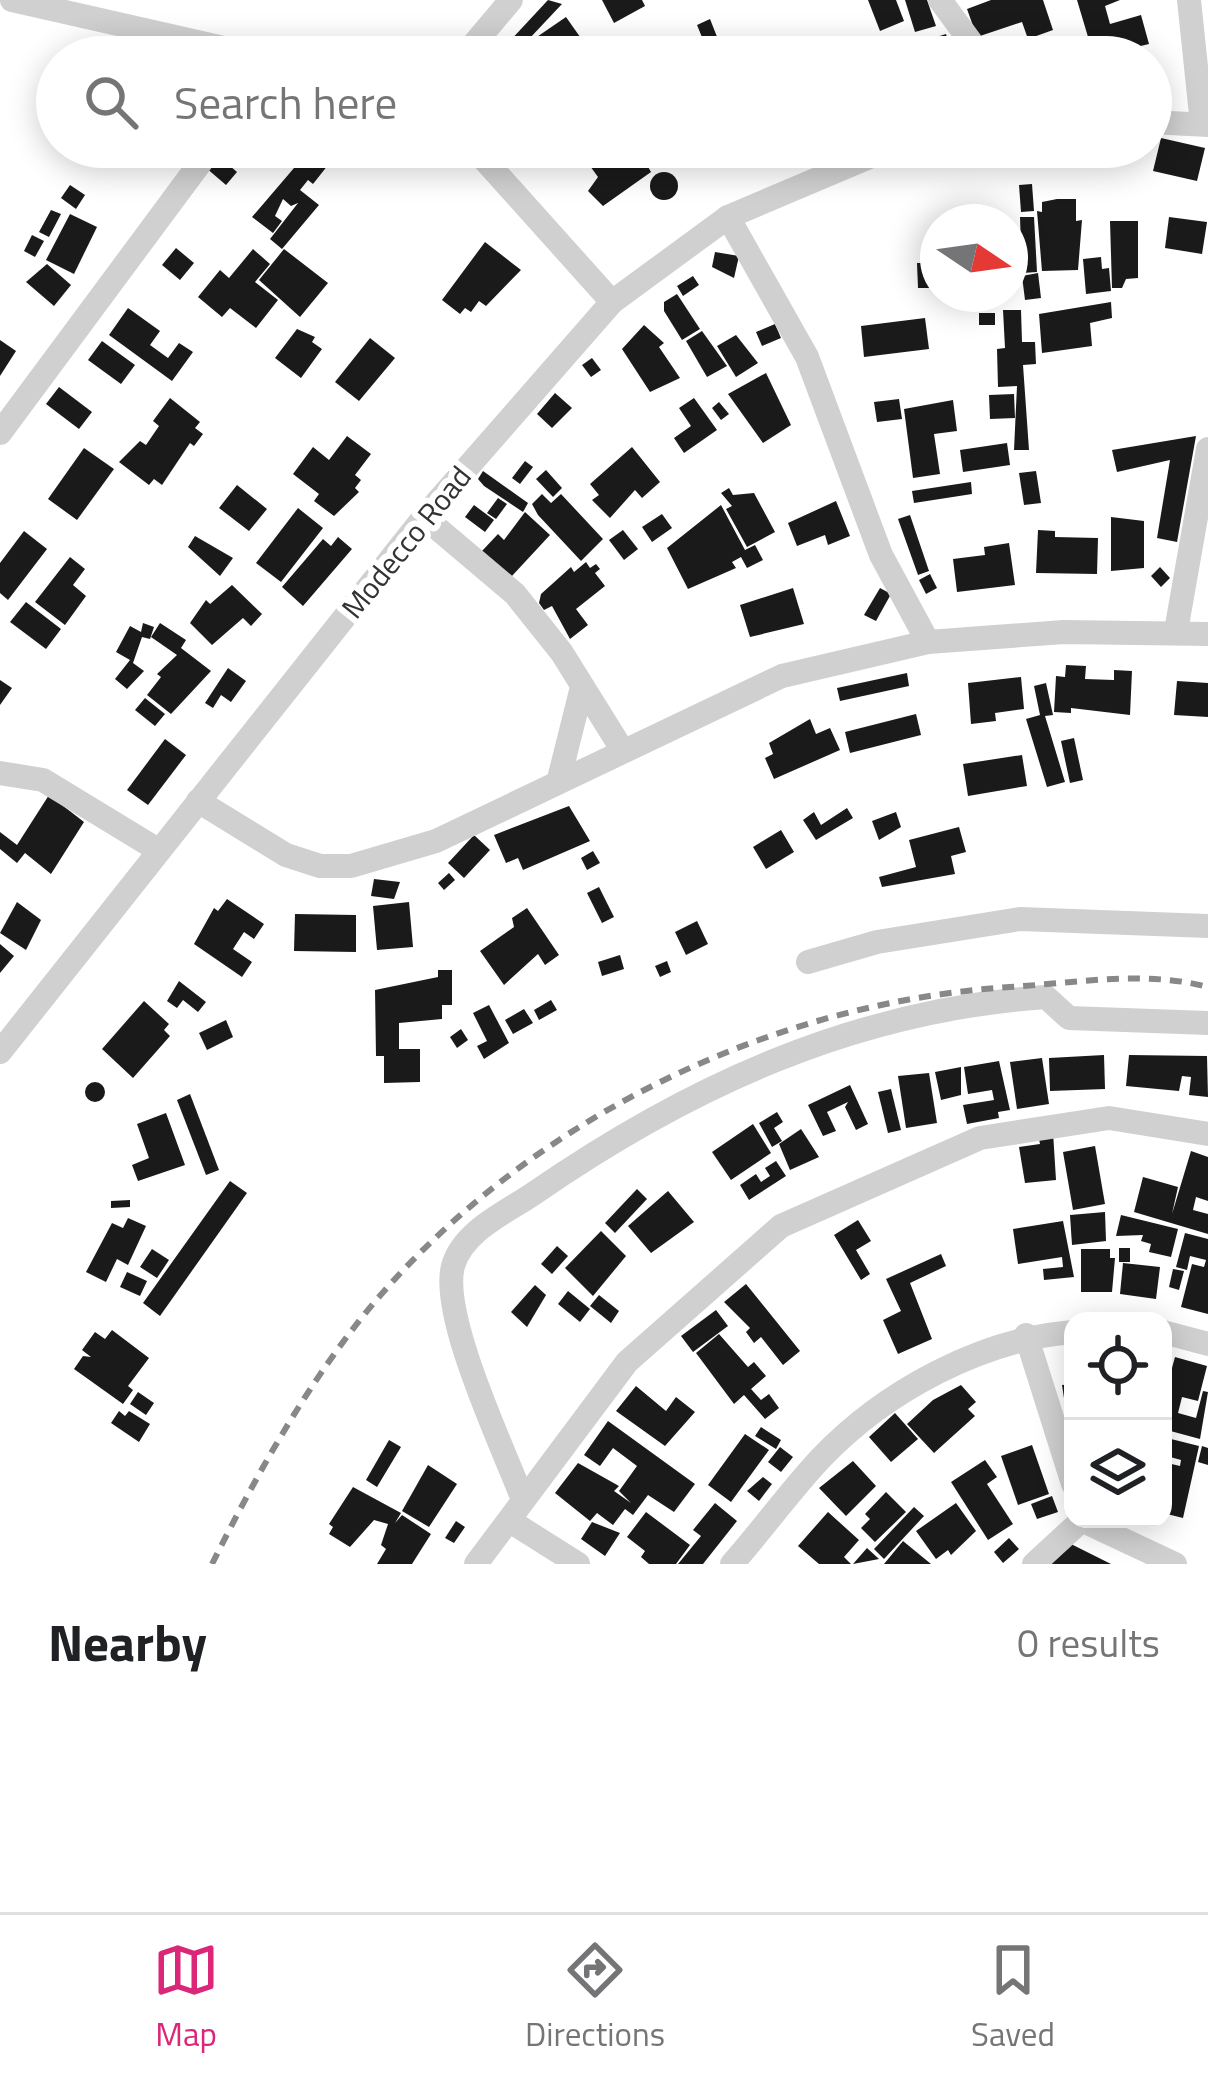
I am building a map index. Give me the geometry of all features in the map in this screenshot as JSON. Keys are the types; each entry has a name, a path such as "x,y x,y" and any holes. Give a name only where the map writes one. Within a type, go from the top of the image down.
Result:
{"street":[{"path":"12,0 171,36"},
{"path":"481,36 512,0"},
{"path":"940,0 967,36"},
{"path":"1172,123 1205,124 1189,0"},
{"path":"0,434 196,168"},
{"path":"491,168 612,302"},
{"name":"Modecco Road","path":"0,1052 424,517 612,302 728,217 844,168"},
{"path":"728,217 807,357 881,555 928,642"},
{"path":"1176,631 1208,448"},
{"path":"424,517 515,594 583,686 623,751"},
{"path":"199,801 286,855 333,867 436,841 782,676 928,642 1176,631 1208,634"},
{"path":"559,779 583,686"},
{"path":"0,773 43,780 158,850"},
{"path":"808,962 877,942 1021,919 1208,926"},
{"path":"578,1564 516,1510 454,1319 454,1262 473,1233 623,1131 731,1076 871,1023 967,1003 1046,998 1069,1018 1208,1023"},
{"path":"476,1564 627,1362 781,1226 980,1138 1109,1118 1208,1134"},
{"path":"732,1564 822,1456 875,1412 980,1351 1026,1335 1064,1333"},
{"path":"1172,1334 1208,1344"},
{"path":"1026,1335 1064,1455"},
{"path":"1034,1564 1074,1528"},
{"path":"1100,1528 1175,1564"}],"building":[{"path":"548,0 562,4 532,36 515,36"},
{"path":"602,0 642,0 645,6 614,23"},
{"path":"868,0 896,0 904,21 880,31"},
{"path":"905,0 927,0 936,26 915,32"},
{"path":"991,0 1043,0 1053,30 1027,36 1022,22 977,36 967,9"},
{"path":"1077,0 1120,0 1105,6 1110,24 1141,15 1147,36 1088,36"},
{"path":"566,17 579,36 538,36"},
{"path":"710,19 717,36 701,36 697,25"},
{"path":"1172,140 1205,148 1197,181 1153,171 1172,168"},
{"path":"206,168 232,168 237,172 226,185"},
{"path":"294,168 326,168 313,184 308,180 300,190 319,205 282,249 270,239 298,203 291,206 283,199 275,216 282,221 273,233 252,217"},
{"path":"592,168 649,168 651,172 603,206 588,191 598,177"},
{"path":"664,172 674,176 678,186 674,196 664,200 654,196 650,186 654,176"},
{"path":"1032,184 1034,211 1020,204 1019,185"},
{"path":"70,185 85,195 76,209 61,198"},
{"path":"1076,199 1076,221 1082,220 1078,270 1042,271 1037,211 1042,212 1042,202"},
{"path":"51,210 61,214 49,237 39,232"},
{"path":"70,214 97,227 74,274 46,260"},
{"path":"1028,217 1034,217 1037,272 1028,273"},
{"path":"1169,217 1207,222 1202,254 1165,248"},
{"path":"1110,221 1138,221 1138,278 1126,279 1122,288 1112,288"},
{"path":"32,235 44,241 35,257 24,251"},
{"path":"485,242 521,270 486,306 479,301 471,312 465,308 460,314 442,300"},
{"path":"176,248 194,263 180,280 162,265"},
{"path":"253,249 270,264 255,282 278,300 256,328 230,308 222,317 198,297 220,270 229,278"},
{"path":"284,249 328,283 300,317 259,280"},
{"path":"715,252 739,256 734,278 712,267"},
{"path":"1101,257 1102,269 1109,268 1111,291 1086,294 1083,259"},
{"path":"47,264 71,285 54,306 26,282"},
{"path":"1038,273 1041,298 1028,300 1028,275"},
{"path":"693,276 699,285 683,296 677,286"},
{"path":"677,294 700,329 682,340 664,311 664,302"},
{"path":"1111,302 1112,318 1090,323 1092,346 1042,353 1039,314"},
{"path":"128,308 160,331 150,345 168,358 179,343 193,352 172,381 109,335"},
{"path":"1003,312 1021,312 1022,342 1035,342 1036,364 1023,365 1029,450 1014,450 1017,386 998,387 997,349 1005,348"},
{"path":"979,313 995,313 995,325 979,325"},
{"path":"925,318 929,349 864,357 861,326"},
{"path":"775,324 781,338 762,346 756,332"},
{"path":"644,325 664,343 659,347 680,378 650,392 622,349"},
{"path":"297,329 315,337 312,342 322,349 301,378 275,358"},
{"path":"702,331 727,366 707,377 686,341"},
{"path":"736,335 758,363 736,377 717,346"},
{"path":"370,338 395,358 359,401 335,382"},
{"path":"0,340 16,351 0,376"},
{"path":"102,341 135,365 121,384 88,360"},
{"path":"592,358 601,370 591,377 582,365"},
{"path":"766,373 791,425 763,443 728,394"},
{"path":"59,387 92,412 79,429 46,404"},
{"path":"555,393 572,408 552,428 537,414"},
{"path":"1014,394 1015,418 990,419 989,395"},
{"path":"170,398 200,422 195,428 203,434 194,446 190,443 162,485 154,479 149,485 119,462 140,441 146,445 159,426 153,421"},
{"path":"694,398 717,430 684,453 674,438 691,426 679,408"},
{"path":"899,399 902,419 877,422 874,402"},
{"path":"953,400 957,431 934,434 940,474 913,478 904,409"},
{"path":"719,402 729,414 721,420 712,408"},
{"path":"347,436 371,454 355,475 361,480 355,488 359,492 334,516 314,501 319,494 293,474 313,447 329,460"},
{"path":"1196,436 1177,542 1157,538 1170,460 1117,472 1112,450"},
{"path":"1007,443 1010,465 963,472 960,450"},
{"path":"632,447 660,482 642,498 635,490 610,518 592,500 599,495 590,484"},
{"path":"84,448 114,469 77,520 48,499"},
{"path":"525,461 533,467 520,484 512,478"},
{"path":"546,470 562,488 553,497 536,479"},
{"path":"483,471 528,503 523,512 484,486 478,479"},
{"path":"1036,471 1041,503 1024,505 1019,473"},
{"path":"971,482 972,494 914,503 912,491"},
{"path":"237,485 267,509 249,531 219,508"},
{"path":"729,488 733,495 754,493 775,532 747,547 726,509 732,506 721,493"},
{"path":"542,494 551,503 561,494 603,539 581,561 538,515 532,504"},
{"path":"498,498 507,504 496,519 487,513"},
{"path":"836,501 850,536 828,545 825,535 797,546 788,523"},
{"path":"474,505 494,520 485,532 465,517"},
{"path":"721,505 745,550 755,545 763,560 747,568 741,557 732,562 736,568 688,589 667,548"},
{"path":"298,508 323,528 281,582 256,563"},
{"path":"525,512 550,535 511,577 482,551 498,534 504,540"},
{"path":"662,514 672,528 652,542 642,527"},
{"path":"910,515 929,571 918,575 898,519"},
{"path":"1111,517 1144,521 1144,568 1111,571"},
{"path":"623,530 638,549 624,560 609,540"},
{"path":"1038,530 1055,531 1055,537 1098,538 1097,574 1036,573"},
{"path":"24,531 47,549 8,600 0,593 0,563"},
{"path":"195,536 233,558 220,576 188,547"},
{"path":"338,537 352,549 303,606 282,587 323,539 331,546"},
{"path":"1009,543 1015,585 957,592 953,559 985,555 984,547"},
{"path":"70,557 85,569 73,585 86,596 65,625 35,602"},
{"path":"586,562 600,569 595,573 605,586 576,609 588,625 570,639 552,606 544,610 539,603 541,594 571,567 574,572"},
{"path":"1160,567 1170,578 1161,587 1151,576"},
{"path":"930,574 937,588 926,594 919,580"},
{"path":"232,585 262,614 251,626 243,618 212,645 190,623 206,600 210,604"},
{"path":"793,588 804,624 750,637 740,605"},
{"path":"880,588 891,594 876,621 864,615"},
{"path":"26,602 61,629 46,649 10,622"},
{"path":"143,623 154,627 150,639 142,637 133,663 144,671 127,689 115,679 130,660 116,652 130,626 141,632"},
{"path":"160,623 186,640 181,648 211,671 171,714 147,695 161,677 157,674 177,655 151,637"},
{"path":"1066,665 1086,666 1085,679 1114,680 1114,670 1132,671 1130,715 1071,708 1071,713 1054,712 1056,676 1065,677"},
{"path":"228,668 246,681 231,702 221,695 213,708 205,703"},
{"path":"907,673 909,686 840,701 837,688"},
{"path":"1021,677 1024,709 995,713 996,721 971,724 968,683"},
{"path":"0,680 12,688 0,705"},
{"path":"1177,681 1208,683 1208,717 1174,715"},
{"path":"1046,683 1053,715 1045,716 1065,782 1047,787 1026,719 1040,715 1034,686"},
{"path":"145,698 165,714 155,726 135,710"},
{"path":"916,714 921,735 850,753 845,732"},
{"path":"810,719 816,734 830,728 840,750 774,779 765,758 773,754 769,743"},
{"path":"1074,738 1083,780 1070,783 1061,741"},
{"path":"165,739 186,755 148,805 127,790"},
{"path":"1022,755 1027,786 968,796 963,764"},
{"path":"49,795 84,822 51,874 25,853 17,863 0,849 0,832 17,845"},
{"path":"569,806 590,841 523,870 518,858 506,863 494,835"},
{"path":"847,808 853,818 816,840 803,820 814,812 821,825"},
{"path":"896,812 901,827 879,840 872,821"},
{"path":"959,827 966,852 951,856 955,874 882,887 879,877 916,867 909,840"},
{"path":"781,830 794,852 766,869 753,847"},
{"path":"474,835 490,850 464,878 448,863"},
{"path":"593,851 600,863 587,870 581,858"},
{"path":"449,873 455,880 444,890 438,883"},
{"path":"374,879 400,882 394,899 371,896"},
{"path":"599,887 614,917 602,923 587,893"},
{"path":"227,899 264,924 254,939 244,932 233,949 252,962 242,977 194,944 214,908 218,911"},
{"path":"17,902 41,920 26,950 0,933"},
{"path":"409,902 413,947 377,950 373,906"},
{"path":"527,908 559,955 545,965 538,954 504,985 480,951 514,927 512,918"},
{"path":"295,914 356,915 356,952 294,951"},
{"path":"697,921 708,944 686,955 675,932"},
{"path":"0,944 14,956 0,973"},
{"path":"620,955 624,969 602,976 598,962"},
{"path":"667,961 671,972 660,977 655,966"},
{"path":"438,970 452,970 452,1005 442,1005 442,1019 399,1023 399,1049 420,1049 420,1082 384,1083 384,1056 376,1056 375,990 438,977"},
{"path":"179,981 206,1002 198,1012 183,1000 177,1008 167,1001"},
{"path":"551,1000 557,1010 539,1020 534,1010"},
{"path":"144,1001 169,1024 164,1030 170,1036 133,1078 102,1049"},
{"path":"489,1005 509,1043 484,1059 477,1046 487,1041 473,1013"},
{"path":"524,1009 533,1023 513,1034 505,1020"},
{"path":"226,1020 233,1037 207,1050 199,1033"},
{"path":"461,1029 468,1040 457,1048 450,1037"},
{"path":"1104,1055 1105,1089 1050,1091 1049,1058"},
{"path":"1129,1055 1207,1056 1208,1097 1189,1095 1191,1077 1182,1076 1179,1091 1126,1086"},
{"path":"1042,1058 1049,1104 1017,1109 1010,1062"},
{"path":"999,1061 1010,1110 998,1112 999,1118 967,1124 963,1105 994,1100 992,1090 968,1094 964,1067"},
{"path":"961,1067 961,1095 941,1100 935,1072"},
{"path":"929,1073 937,1123 906,1128 898,1076"},
{"path":"95,1082 105,1092 95,1102 85,1092"},
{"path":"850,1085 868,1124 856,1130 845,1107 848,1102 827,1112 836,1131 823,1136 808,1105"},
{"path":"891,1089 901,1130 888,1133 878,1092"},
{"path":"190,1094 219,1170 206,1175 177,1100"},
{"path":"777,1112 783,1122 774,1128 782,1141 772,1147 759,1123"},
{"path":"166,1113 185,1165 138,1181 132,1165 149,1158 137,1124"},
{"path":"753,1124 771,1153 731,1180 712,1152"},
{"path":"801,1129 819,1157 790,1170 779,1144"},
{"path":"1053,1132 1056,1180 1025,1183 1019,1147 1040,1144 1038,1134"},
{"path":"1095,1146 1105,1204 1073,1210 1063,1152"},
{"path":"1191,1151 1208,1157 1208,1201 1196,1197 1193,1210 1208,1214 1208,1234 1134,1212 1143,1177 1178,1187 1172,1214"},
{"path":"776,1161 786,1176 749,1200 740,1185 756,1174 761,1182 770,1176 765,1168"},
{"path":"230,1181 247,1193 160,1316 143,1303"},
{"path":"637,1189 647,1199 615,1233 605,1223"},
{"path":"668,1191 694,1222 651,1253 628,1226"},
{"path":"130,1200 130,1207 111,1208 111,1201"},
{"path":"1105,1212 1106,1241 1072,1245 1070,1215"},
{"path":"1121,1215 1178,1229 1171,1257 1149,1252 1151,1244 1141,1241 1143,1235 1116,1236"},
{"path":"128,1218 146,1226 128,1265 117,1259 106,1282 86,1272 112,1223 123,1228"},
{"path":"858,1220 871,1241 856,1250 870,1274 861,1280 834,1235"},
{"path":"1063,1221 1074,1277 1044,1280 1043,1269 1063,1267 1062,1257 1018,1264 1013,1229"},
{"path":"601,1231 626,1256 593,1296 565,1268"},
{"path":"1185,1233 1208,1239 1208,1314 1181,1307 1192,1264 1204,1267 1206,1260 1190,1256 1187,1270 1176,1267"},
{"path":"557,1246 568,1256 552,1274 541,1264"},
{"path":"1119,1248 1130,1248 1130,1262 1119,1262"},
{"path":"152,1249 169,1260 157,1278 140,1267"},
{"path":"1081,1249 1110,1249 1110,1258 1115,1258 1112,1292 1081,1292"},
{"path":"941,1254 946,1266 910,1283 932,1339 898,1354 883,1320 901,1311 886,1279"},
{"path":"1123,1263 1160,1267 1156,1299 1120,1294"},
{"path":"1173,1269 1184,1271 1179,1290 1169,1287"},
{"path":"127,1272 147,1281 140,1296 120,1287"},
{"path":"746,1284 800,1351 783,1365 761,1337 754,1343 746,1332 750,1328 724,1302"},
{"path":"535,1285 546,1295 527,1327 511,1312"},
{"path":"568,1291 590,1309 580,1322 558,1304"},
{"path":"599,1295 619,1311 611,1323 590,1306"},
{"path":"716,1310 728,1326 693,1352 681,1336"},
{"path":"112,1330 149,1358 128,1386 133,1390 123,1404 74,1369 83,1356 91,1357 82,1350 95,1332 105,1339"},
{"path":"719,1334 748,1367 754,1362 766,1376 751,1389 761,1400 769,1394 779,1408 765,1419 744,1395 734,1404 696,1353"},
{"path":"1175,1357 1207,1366 1198,1401 1182,1397 1178,1413 1196,1418 1203,1391 1208,1392 1200,1439 1172,1431"},
{"path":"961,1385 976,1402 968,1409 975,1416 934,1453 907,1424 933,1400"},
{"path":"636,1386 666,1411 676,1397 695,1412 665,1446 616,1411"},
{"path":"138,1392 154,1403 146,1415 130,1404"},
{"path":"119,1411 125,1416 129,1411 150,1424 139,1442 111,1423"},
{"path":"895,1413 918,1439 891,1462 869,1437"},
{"path":"608,1421 695,1484 674,1512 648,1495 633,1515 625,1509 613,1525 597,1513 590,1521 555,1493 578,1463 619,1486 614,1491 631,1503 619,1491 637,1466 613,1448 600,1466 584,1455"},
{"path":"761,1427 781,1440 776,1449 755,1436"},
{"path":"745,1434 769,1450 731,1502 708,1485"},
{"path":"1172,1439 1199,1446 1183,1518 1172,1515 1172,1464 1180,1466 1181,1460 1172,1458"},
{"path":"389,1440 401,1447 377,1487 366,1480"},
{"path":"1032,1445 1049,1494 1018,1505 1001,1456"},
{"path":"1202,1446 1208,1448 1208,1465 1198,1462"},
{"path":"780,1447 793,1457 781,1472 768,1462"},
{"path":"985,1460 997,1477 987,1484 1013,1524 988,1540 951,1482"},
{"path":"853,1461 876,1486 846,1516 819,1488"},
{"path":"428,1465 457,1484 429,1527 402,1511"},
{"path":"763,1477 772,1484 759,1501 747,1491"},
{"path":"353,1487 401,1513 395,1523 402,1515 431,1534 412,1564 377,1564 386,1549 381,1545 388,1524 374,1520 350,1547 329,1534 333,1527 329,1524"},
{"path":"886,1492 906,1512 875,1542 861,1528 870,1519 865,1514"},
{"path":"1052,1496 1058,1512 1037,1519 1031,1504"},
{"path":"715,1503 737,1521 703,1564 678,1564 701,1536 693,1530"},
{"path":"956,1503 976,1531 951,1555 948,1550 936,1559 916,1531"},
{"path":"914,1507 924,1516 884,1559 874,1549"},
{"path":"646,1512 690,1545 676,1564 649,1564 641,1557 645,1551 627,1537"},
{"path":"828,1512 859,1540 844,1557 851,1564 819,1564 798,1546"},
{"path":"456,1521 465,1527 454,1543 445,1538"},
{"path":"592,1522 620,1533 605,1556 581,1539"},
{"path":"1009,1538 1019,1549 1003,1563 994,1552"},
{"path":"1063,1540 1111,1564 1051,1564"},
{"path":"903,1541 931,1564 884,1564"},
{"path":"867,1548 879,1559 853,1564"}],"railway":[{"path":"212,1564 281,1436 363,1316 426,1247 495,1186 572,1132 653,1086 739,1048 827,1018 918,998 1010,987 1135,978 1208,987"}]}
